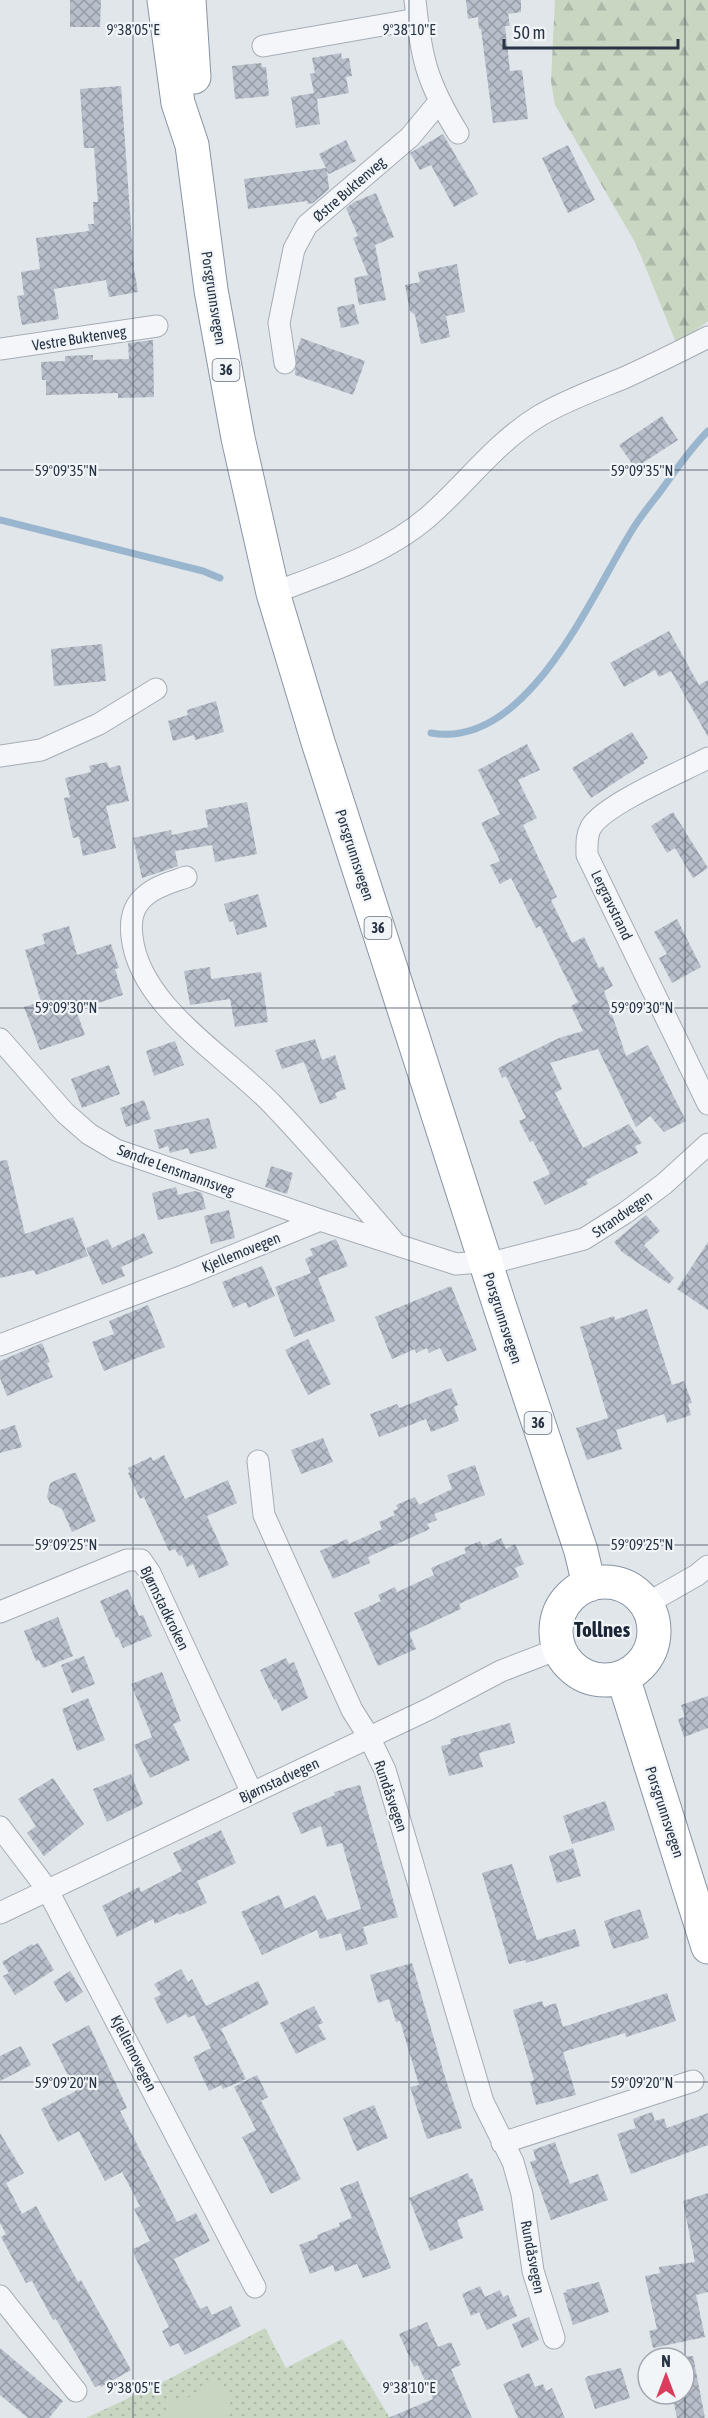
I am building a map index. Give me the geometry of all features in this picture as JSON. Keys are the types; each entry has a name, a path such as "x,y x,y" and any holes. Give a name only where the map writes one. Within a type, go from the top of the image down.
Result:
{"highway":[{"name":"Porsgrunnsvegen","path":"164,0 178,102 192,145 211,290 238,438 273,593 318,742 485,1262 581,1551 589,1585"},
{"name":"Porsgrunnsvegen","path":"189,0 195,99 192,145"},
{"path":"602,1582 615,1583 632,1591 646,1604 652,1618 654,1632 652,1646 641,1664 623,1677 608,1681 592,1679 578,1673 566,1662 558,1649 555,1636 560,1610 567,1599 589,1585 602,1582"},
{"name":"Porsgrunnsvegen","path":"623,1677 708,1947"}],"street":[{"path":"263,46 416,9 419,42 428,76 438,102 458,133"},
{"name":"Østre Buktenveg","path":"285,363 279,323 298,240 307,225 410,137 438,102"},
{"name":"Vestre Buktenveg","path":"0,349 157,326"},
{"path":"273,593 344,566 399,538 428,517 480,463 539,417 581,395 708,337"},
{"path":"0,756 41,750 99,724 156,689"},
{"name":"Lergravstrand","path":"708,758 608,811 592,826 586,839 586,855 708,1104"},
{"path":"186,878 161,886 144,896 132,912 131,930 134,952 142,971 154,991 177,1018 271,1103 395,1244"},
{"name":"Søndre Lensmannsveg","path":"0,1039 65,1113 98,1140 116,1150 320,1220"},
{"name":"Strandvegen","path":"485,1262 584,1239 626,1213 664,1184 708,1144"},
{"path":"320,1220 456,1264 485,1262"},
{"name":"Kjellemovegen","path":"0,1345 183,1276 320,1220"},
{"name":"Rundåsvegen","path":"258,1461 264,1515 347,1700 369,1737 388,1781 483,2102 513,2162 522,2194 533,2271 554,2338"},
{"name":"Bjørnstadkroken","path":"0,1612 127,1560 141,1560 150,1574 252,1793"},
{"path":"646,1604 708,1566"},
{"name":"Bjørnstadvegen","path":"0,1913 369,1737 501,1671 558,1649"},
{"name":"Kjellemovegen","path":"0,1827 47,1889 255,2287"},
{"path":"502,2143 693,2081"},
{"path":"0,2296 76,2391"}],"green space":[{"path":"555,0 708,0 708,321 677,345 636,244 555,105 551,81"},
{"path":"265,2328 286,2368 342,2339 390,2418 86,2418 167,2380"},
{"path":"207,2382 218,2382 227,2388 230,2404 225,2415 221,2418 170,2418 163,2402 195,2396 198,2388"}],"building":[{"path":"70,0 101,0 100,27 70,27"},
{"path":"466,0 521,0 521,12 508,14 510,26 505,26 510,71 522,70 528,119 493,123 481,29 479,29 478,17 468,19"},
{"path":"341,53 342,59 349,58 352,76 346,77 349,93 317,99 320,124 296,128 291,97 314,93 310,74 315,73 312,58"},
{"path":"261,63 262,67 266,67 269,96 235,99 232,66"},
{"path":"121,86 134,269 138,292 109,297 106,280 54,289 59,319 22,325 17,296 24,295 21,272 40,269 36,238 89,231 88,224 94,224 93,202 98,202 94,148 84,148 80,89"},
{"path":"443,134 478,194 454,207 431,165 420,170 410,153"},
{"path":"346,140 356,161 329,174 327,171 329,189 313,203 308,204 307,201 248,209 244,179 326,168 319,154"},
{"path":"568,145 595,200 568,213 542,158"},
{"path":"376,193 394,237 375,245 386,300 359,305 354,278 368,275 353,238 358,236 346,208"},
{"path":"457,264 465,312 446,316 450,337 421,344 415,315 410,311 405,285 420,282 418,272"},
{"path":"354,304 359,324 341,328 337,307"},
{"path":"301,338 365,361 353,395 295,375 296,353"},
{"path":"153,340 154,397 118,398 118,393 46,395 46,380 42,380 41,362 65,361 65,356 93,355 93,360 129,359 128,343"},
{"path":"662,416 678,440 635,468 619,445"},
{"path":"669,631 699,685 708,680 708,737 671,671 659,677 655,670 624,687 610,663"},
{"path":"102,644 106,681 54,686 51,649"},
{"path":"216,701 224,732 195,740 194,735 173,741 168,721 188,715 187,710"},
{"path":"632,732 648,758 643,761 645,763 591,798 572,768"},
{"path":"527,744 540,770 518,780 537,818 523,825 557,897 551,900 572,943 584,937 599,968 603,966 613,986 604,991 626,1056 648,1045 686,1121 664,1132 650,1116 636,1127 598,1049 550,1063 562,1089 555,1093 583,1148 629,1124 642,1143 635,1146 638,1153 586,1180 588,1184 545,1205 533,1182 550,1174 533,1141 530,1142 519,1121 526,1118 506,1076 502,1078 498,1068 559,1038 583,1031 571,1006 578,1002 540,926 536,928 511,878 500,884 490,865 500,861 481,823 500,814 478,770"},
{"path":"107,762 109,768 120,765 129,801 106,806 116,848 83,856 79,837 73,838 64,798 70,797 65,778 91,772 89,766"},
{"path":"247,802 257,854 215,862 212,845 175,851 178,866 142,878 133,838 171,830 172,835 208,827 205,810"},
{"path":"673,812 708,868 693,878 675,848 667,853 651,826"},
{"path":"258,894 267,927 237,935 233,921 229,922 224,904"},
{"path":"677,919 701,967 672,983 659,958 667,954 654,932"},
{"path":"69,926 77,955 111,944 119,968 115,969 123,995 76,1010 85,1035 40,1050 24,1007 41,1002 25,950 45,944 42,934"},
{"path":"210,967 211,979 261,972 268,1022 235,1027 230,999 190,1005 184,971"},
{"path":"315,1039 322,1060 335,1055 346,1089 335,1093 337,1098 320,1104 304,1062 282,1069 275,1050"},
{"path":"175,1041 184,1065 154,1076 146,1051"},
{"path":"109,1065 120,1094 82,1108 71,1079"},
{"path":"144,1100 151,1119 126,1127 120,1108"},
{"path":"209,1118 217,1148 190,1154 188,1148 170,1153 168,1146 159,1149 154,1130"},
{"path":"7,1160 25,1234 73,1217 88,1256 36,1275 34,1270 0,1278 0,1161"},
{"path":"271,1166 293,1173 287,1194 265,1187"},
{"path":"176,1187 178,1195 195,1191 202,1193 206,1209 158,1220 152,1193"},
{"path":"229,1210 235,1238 211,1244 204,1216"},
{"path":"646,1215 660,1231 644,1245 674,1278 669,1284 622,1252 614,1242"},
{"path":"144,1233 153,1253 121,1267 125,1276 102,1285 86,1248 108,1239 112,1248"},
{"path":"336,1239 348,1266 318,1278 335,1321 294,1337 275,1287 311,1273 305,1259 313,1255 310,1249"},
{"path":"708,1242 708,1310 677,1289"},
{"path":"262,1266 275,1296 248,1308 246,1302 233,1308 222,1282"},
{"path":"451,1286 477,1350 447,1362 440,1348 429,1353 427,1348 416,1353 415,1349 392,1359 375,1317"},
{"path":"148,1305 165,1347 104,1371 92,1342 114,1334 109,1321"},
{"path":"647,1309 672,1385 684,1381 692,1403 688,1404 691,1415 667,1423 664,1414 616,1430 622,1449 587,1460 576,1428 608,1418 580,1327 614,1316 615,1320"},
{"path":"308,1339 331,1384 308,1395 285,1350"},
{"path":"42,1343 53,1377 7,1396 0,1378 0,1361"},
{"path":"451,1388 458,1405 454,1407 459,1421 431,1432 426,1419 379,1437 370,1414 397,1404 399,1408"},
{"path":"15,1425 22,1447 0,1453 0,1430"},
{"path":"323,1438 333,1462 301,1474 291,1450"},
{"path":"164,1455 185,1499 228,1480 237,1503 207,1516 229,1565 199,1578 193,1564 187,1567 182,1555 179,1556 175,1549 169,1551 144,1497 140,1499 128,1473 130,1472 128,1468 151,1457 153,1461"},
{"path":"475,1465 485,1495 434,1514 437,1520 427,1524 430,1529 368,1557 370,1563 333,1579 320,1551 347,1539 349,1544 382,1529 379,1522 395,1515 393,1511 398,1509 396,1505 415,1497 419,1505 452,1489 447,1475"},
{"path":"76,1473 96,1521 72,1532 62,1509 50,1503 47,1497 50,1483"},
{"path":"501,1538 506,1549 515,1544 524,1564 515,1568 519,1577 459,1604 461,1609 409,1633 416,1649 378,1666 354,1613 381,1601 378,1595 395,1587 397,1592 434,1575 431,1568 466,1553 464,1548 480,1541 483,1547"},
{"path":"128,1589 139,1616 143,1615 152,1636 123,1648 118,1637 116,1638 100,1601"},
{"path":"58,1617 73,1656 43,1668 39,1660 36,1661 24,1631"},
{"path":"84,1656 95,1684 72,1693 61,1665"},
{"path":"286,1658 289,1664 294,1662 308,1698 282,1711 276,1699 274,1700 260,1670"},
{"path":"162,1672 181,1721 173,1724 190,1760 150,1778 134,1745 152,1737 131,1684"},
{"path":"708,1696 708,1728 684,1737 678,1719 685,1717 681,1705"},
{"path":"88,1698 105,1740 77,1751 62,1709"},
{"path":"510,1723 515,1743 479,1753 483,1767 449,1776 441,1746 451,1744 450,1739"},
{"path":"131,1774 143,1804 107,1822 93,1789"},
{"path":"53,1778 84,1824 44,1856 27,1833 36,1826 18,1799"},
{"path":"360,1785 398,1917 363,1927 368,1944 346,1951 341,1933 320,1939 317,1930 262,1955 241,1912 279,1895 285,1909 315,1895 327,1920 361,1909 342,1843 327,1847 321,1826 301,1834 292,1813 335,1795 334,1792"},
{"path":"605,1801 615,1830 572,1844 563,1816"},
{"path":"221,1830 236,1863 197,1881 207,1903 155,1924 153,1919 117,1937 102,1906 139,1887 141,1892 182,1871 173,1853"},
{"path":"573,1848 581,1876 557,1883 549,1856"},
{"path":"512,1864 537,1940 575,1929 580,1946 526,1963 525,1960 509,1964 482,1873"},
{"path":"640,1909 649,1938 613,1949 604,1921"},
{"path":"38,1943 54,1970 15,1995 3,1976 9,1973 2,1962 32,1944 33,1946"},
{"path":"412,1963 462,2128 427,2139 410,2087 419,2085 400,2021 396,2022 389,1999 378,2003 370,1975"},
{"path":"181,1969 188,1982 192,1979 206,2006 258,1981 269,2004 221,2029 246,2079 223,2089 221,2085 209,2091 193,2057 211,2048 194,2015 188,2018 186,2014 167,2024 154,1998 161,1995 154,1984"},
{"path":"70,1971 83,1992 66,2003 53,1982"},
{"path":"667,1993 676,2021 626,2037 625,2033 563,2052 576,2095 536,2105 530,2082 534,2080 513,2010 542,2001 544,2007 556,2003 563,2027"},
{"path":"314,2006 323,2023 318,2025 326,2039 296,2054 280,2023"},
{"path":"89,2025 127,2108 120,2111 177,2222 196,2213 210,2241 174,2259 200,2309 207,2306 212,2315 231,2306 241,2326 185,2355 178,2343 170,2347 162,2331 169,2327 135,2257 133,2249 150,2241 134,2209 140,2206 122,2172 105,2181 79,2131 58,2142 41,2109 76,2091 52,2044"},
{"path":"21,2046 31,2065 0,2081 0,2056"},
{"path":"257,2075 268,2097 261,2101 301,2179 271,2194 242,2137 256,2130 234,2087"},
{"path":"374,2105 388,2138 357,2151 343,2118"},
{"path":"652,2112 655,2121 664,2118 667,2128 708,2113 708,2145 631,2174 617,2134 636,2128 633,2119"},
{"path":"0,2133 24,2173 6,2183 22,2214 36,2206 78,2282 81,2280 131,2370 101,2387 100,2385 95,2387 56,2319 53,2320 32,2281 26,2283 1,2237 6,2234 0,2223"},
{"path":"555,2142 570,2184 598,2174 608,2200 551,2220 530,2162 536,2160 533,2150"},
{"path":"468,2173 484,2210 457,2220 463,2238 430,2251 409,2198"},
{"path":"358,2181 391,2268 363,2278 357,2264 335,2272 333,2265 310,2274 299,2245 318,2238 317,2235 340,2226 339,2223 352,2218 340,2188"},
{"path":"708,2193 708,2292 696,2295 705,2337 653,2346 649,2331 657,2329 645,2276 660,2273 659,2267 695,2262 683,2201"},
{"path":"599,2282 609,2312 573,2325 563,2293 567,2292 566,2290"},
{"path":"480,2286 485,2297 500,2290 503,2297 508,2295 517,2316 487,2330 479,2312 471,2316 462,2294"},
{"path":"529,2317 539,2340 522,2348 512,2324"},
{"path":"427,2322 438,2347 451,2342 461,2365 451,2369 472,2418 388,2418 433,2399 418,2365 414,2367 399,2334"},
{"path":"0,2348 63,2401 49,2418 28,2418 0,2395"},
{"path":"621,2368 630,2398 595,2409 585,2379 588,2376"},
{"path":"696,2372 705,2418 677,2418 674,2406 696,2406"},
{"path":"529,2373 535,2387 543,2384 546,2391 552,2388 565,2418 518,2418 503,2384"}],"waterway":[{"path":"431,733 465,732 497,718 526,694 552,664 575,629 638,522 708,431"},
{"path":"0,520 203,571 220,578"}],"district":[{"name":"Tollnes","path":"602,1629"}]}
